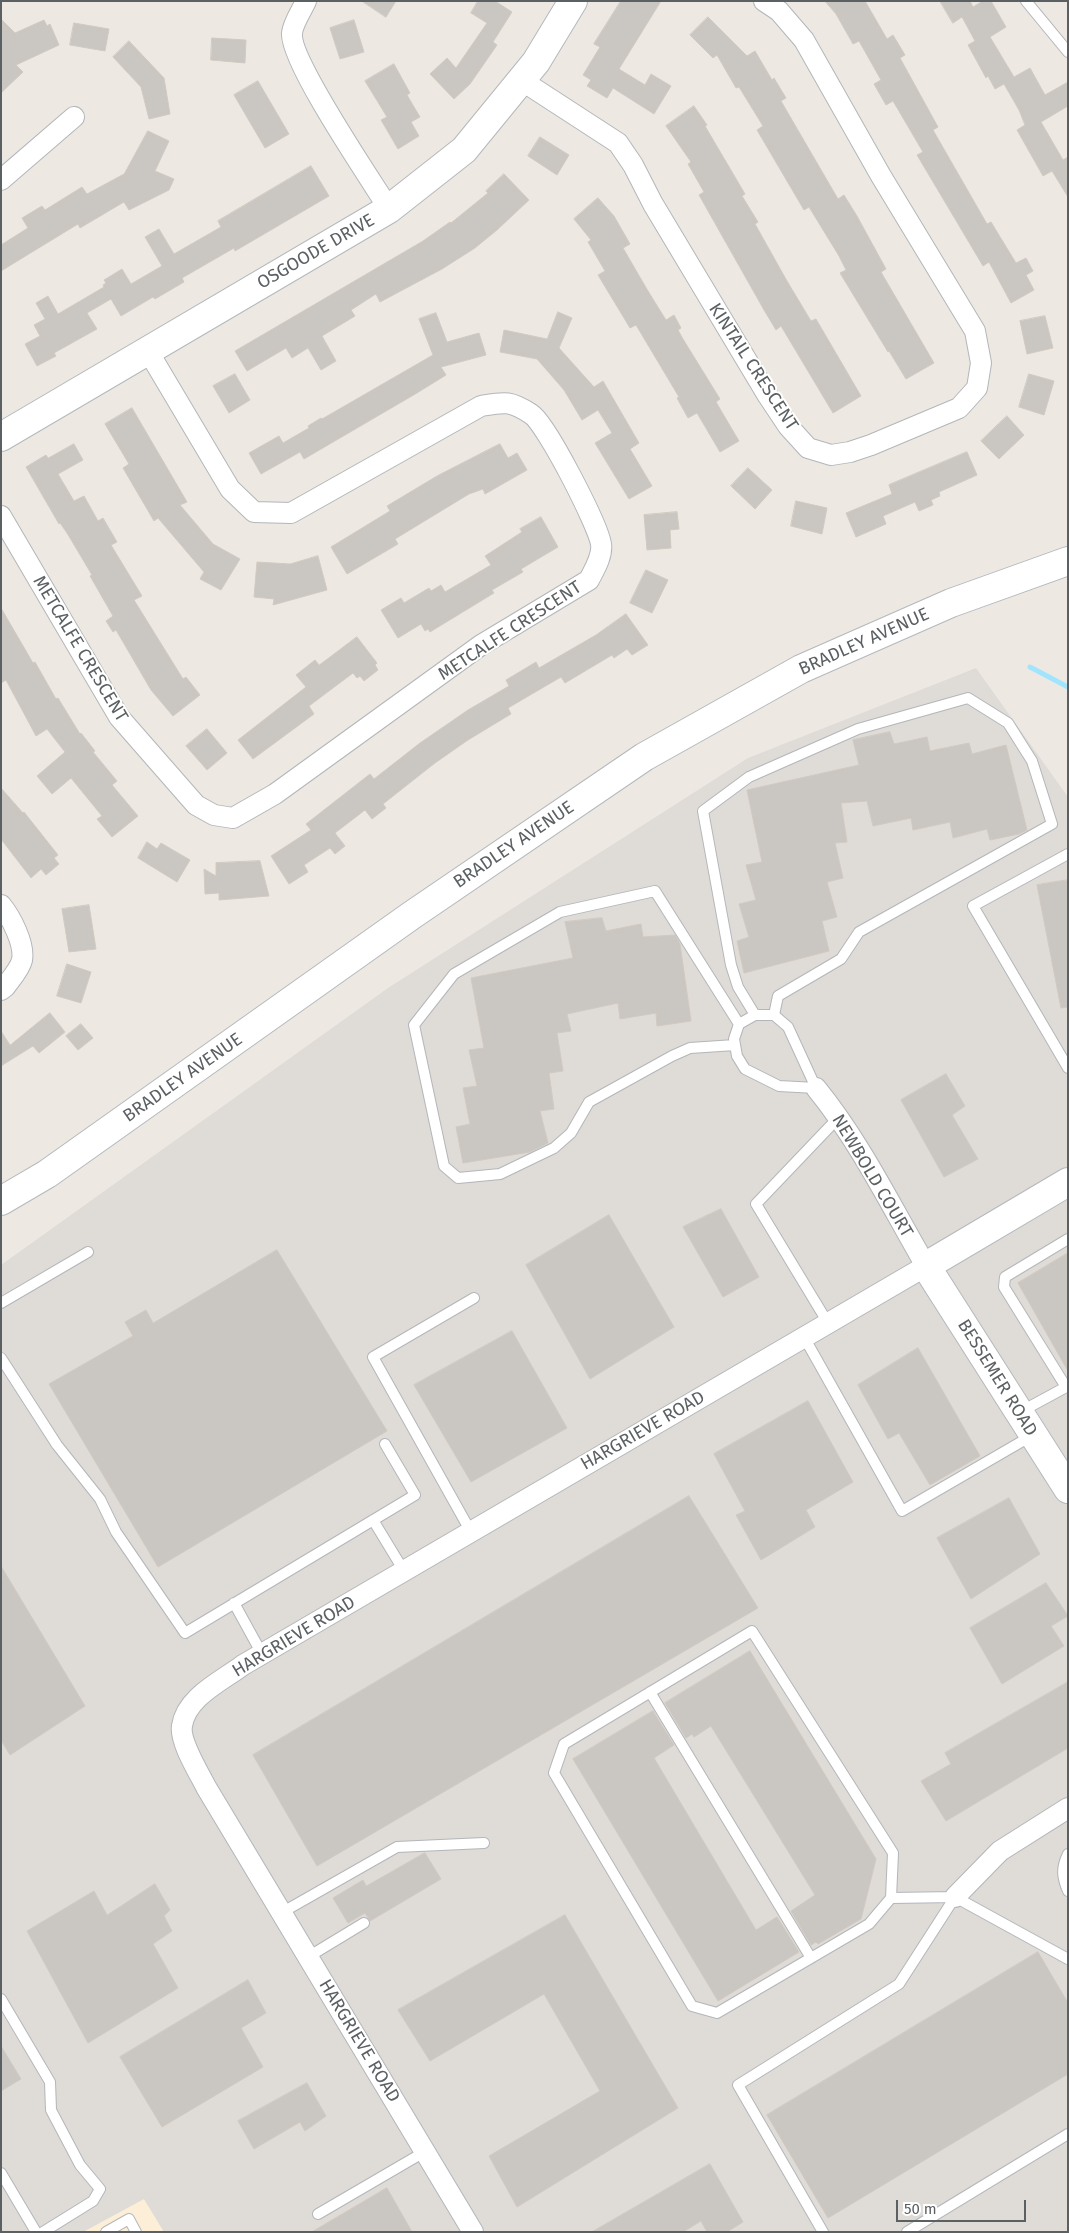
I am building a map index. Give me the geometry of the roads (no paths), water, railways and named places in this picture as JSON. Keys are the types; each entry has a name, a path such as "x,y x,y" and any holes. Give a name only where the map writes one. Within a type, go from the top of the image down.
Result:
{"main road":[{"name":"OSGOODE DRIVE","path":"1,437 389,209 464,150 536,62 573,1"},
{"name":"BRADLEY AVENUE","path":"1,1201 47,1174 412,915 644,757 801,669 951,603 1068,561"},
{"path":"926,1266 1068,1182"},
{"name":"BESSEMER ROAD","path":"926,1266 1033,1435 1064,1474"}],"street":[{"path":"306,1 292,32 296,52 331,117 389,209"},
{"name":"KINTAIL CRESCENT","path":"521,80 618,143 633,165 673,237 788,426 808,448 831,455 850,452 959,408 977,388 981,363 975,332 804,40 779,11 764,1"},
{"path":"1,180 74,117"},
{"name":"METCALFE CRESCENT","path":"1,516 119,717 196,805 214,816 233,818 275,794 481,645 589,580 597,564 602,546 595,525 550,438 533,415 506,402 481,406 292,513 254,512 230,489 148,351"},
{"path":"1,905 18,935 22,960 5,987 1,990"},
{"name":"NEWBOLD COURT","path":"816,1088 838,1118 926,1266"},
{"name":"HARGRIEVE ROAD","path":"474,2232 206,1787 187,1750 182,1727 193,1702 243,1665 926,1266"},
{"path":"955,1897 1000,1851 1068,1808"}],"lane":[{"path":"1026,1 1068,52"},
{"path":"755,1015 738,987 731,965 703,811 749,776 858,729 968,698 1008,723 1032,761 1052,824 859,932 841,959 778,996 774,1015"},
{"path":"1068,854 973,906 1068,1068"},
{"path":"735,1045 690,1048 672,1056 590,1102 571,1133 554,1148 500,1174 458,1178 444,1166 414,1025 454,974 560,912 655,891 739,1024"},
{"path":"755,1015 774,1015 788,1027 816,1088 779,1086 745,1069 737,1056 734,1040 739,1024 755,1015"},
{"path":"828,1323 756,1204 838,1118"},
{"path":"1019,1412 1067,1386 1004,1287 1005,1276 1068,1239"},
{"path":"1,1303 88,1252"},
{"path":"471,1532 373,1357 474,1298"},
{"path":"804,1337 902,1511 1033,1435"},
{"path":"1,1358 58,1445 100,1499 116,1532 185,1633 415,1495 385,1444"},
{"path":"373,1520 404,1571"},
{"path":"234,1604 262,1654"},
{"path":"752,1630 893,1852 891,1898 869,1924 717,2013 692,2006 554,1773 564,1744 650,1692 752,1630"},
{"path":"650,1692 811,1958"},
{"path":"282,1913 397,1847 484,1842"},
{"path":"1068,1854 1063,1864 1062,1877 1068,1891"},
{"path":"891,1898 955,1897 1068,1959"},
{"path":"823,2232 738,2085 899,1984 955,1897"},
{"path":"308,1957 364,1923"},
{"path":"1,1999 50,2082 51,2110 80,2165 100,2189 93,2201 43,2232"},
{"path":"907,2232 1068,2134"},
{"path":"318,2214 426,2151"},
{"path":"1,2172 36,2232"},
{"path":"106,2232 129,2219 136,2232"}],"waterway":[{"path":"1030,667 1068,687"}]}
